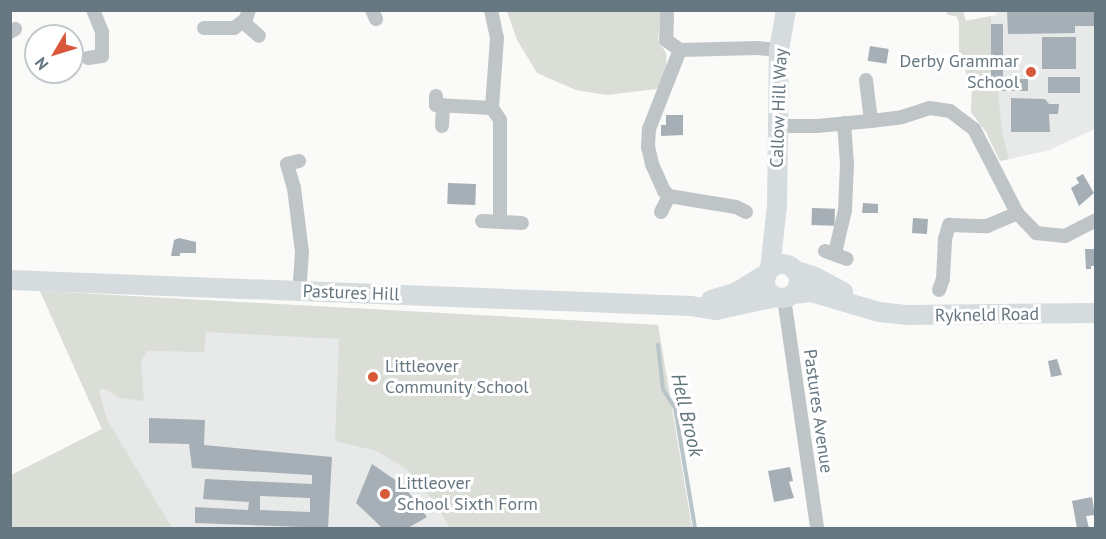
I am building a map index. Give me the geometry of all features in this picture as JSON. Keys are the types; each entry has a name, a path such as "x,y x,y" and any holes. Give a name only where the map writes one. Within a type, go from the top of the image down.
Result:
{"street":[{"path":"88,58 102,56 102,32 93,10"},
{"path":"491,10 497,38 502,116 500,221"},
{"name":"Callow Hill Way","path":"768,271 777,206 779,50 786,10"},
{"path":"668,15 666,40 680,50 757,48 779,50"},
{"path":"204,28 234,28 246,16 259,36"},
{"path":"680,50 651,120 648,139 654,171 669,196 736,207 746,212"},
{"path":"866,80 871,121"},
{"path":"442,126 439,101 502,116"},
{"path":"778,126 871,121 902,117 929,108 957,115 979,136 1017,213 1036,233 1056,237 1075,232 1095,220"},
{"path":"836,254 845,210 847,164 844,123"},
{"path":"299,161 287,164 294,188 302,252 299,291"},
{"path":"662,212 669,196"},
{"name":"Callow Hill Way","path":"777,206 793,269"},
{"path":"939,290 943,279 945,238 949,225 987,226 1017,213"},
{"path":"482,221 522,223"},
{"path":"781,264 793,269 798,279 798,287 784,296 766,285 768,271 781,264"},
{"name":"Rykneld Road","path":"793,269 815,277 879,312"},
{"name":"Pastures Hill","path":"691,306 737,292 768,271"},
{"name":"Pastures Hill","path":"10,280 691,306 716,310 784,296"},
{"name":"Rykneld Road","path":"784,296 811,292 879,312 940,316 1095,313"},
{"name":"Pastures Avenue","path":"784,296 817,528"}],"shaded area":[{"path":"507,11 661,11 658,40 666,53 667,72 657,89 606,95 576,90 537,73 517,40"},
{"path":"946,11 963,11 966,21 991,16 991,91 998,91 1002,132 1009,159 1000,161 986,132 971,112 972,89 959,54 959,22 956,16 948,15"},
{"name":"Derby Grammar School","path":"996,11 1095,11 1095,129 1047,151 1000,161 986,132 971,112 972,89 959,54 959,22 997,15"},
{"name":"Littleover Community School","path":"40,291 658,325 692,528 157,528 102,429"},
{"name":"Littleover Community School","path":"40,291 658,325 692,528 450,528 436,504 408,470 377,451 335,441 339,339 206,332 204,352 147,351 141,362 144,401 120,398 105,389 99,389 106,418 172,528 11,528 11,475 102,429"}],"building":[{"path":"1007,10 1096,10 1096,26 1075,26 1075,33 1008,34"},
{"path":"991,24 1003,24 1003,79 1028,79 1028,91 991,91"},
{"path":"1042,37 1076,37 1076,69 1042,69"},
{"path":"870,46 889,49 886,64 868,61"},
{"path":"1048,77 1080,77 1080,93 1048,93"},
{"path":"1011,98 1045,99 1049,104 1059,104 1058,114 1049,114 1050,132 1011,132"},
{"path":"666,115 683,115 683,135 661,136 661,125 666,125"},
{"path":"1083,174 1094,193 1079,206 1071,188 1079,183 1076,178"},
{"path":"448,183 476,184 475,205 447,204"},
{"path":"863,203 878,204 878,213 862,213"},
{"path":"812,208 835,209 834,226 811,225"},
{"path":"913,218 928,219 927,234 912,233"},
{"path":"179,238 196,242 196,253 180,253 180,256 171,256 174,240"},
{"path":"1085,249 1096,249 1096,266 1091,266 1091,269 1086,269"},
{"path":"1057,359 1062,375 1051,377 1048,361"},
{"path":"149,418 205,420 204,445 332,457 328,528 195,523 195,507 248,510 249,502 203,499 205,479 312,484 312,475 192,468 189,444 149,443","holes":["260,496 310,498 310,512 260,510"]},
{"name":"Littleover School Sixth Form","path":"372,464 404,486 427,517 408,528 382,528 356,503"},
{"path":"790,467 793,481 789,482 794,498 774,502 768,471"},
{"path":"1092,497 1095,515 1086,516 1089,528 1077,528 1072,501"}],"waterway":[{"name":"Hell Brook","path":"658,345 663,389 675,408 695,528"}],"place":[{"name":"Derby Grammar School","path":"1031,72"},
{"name":"Littleover Community School","path":"373,377"},
{"name":"Littleover School Sixth Form","path":"385,494"}]}
